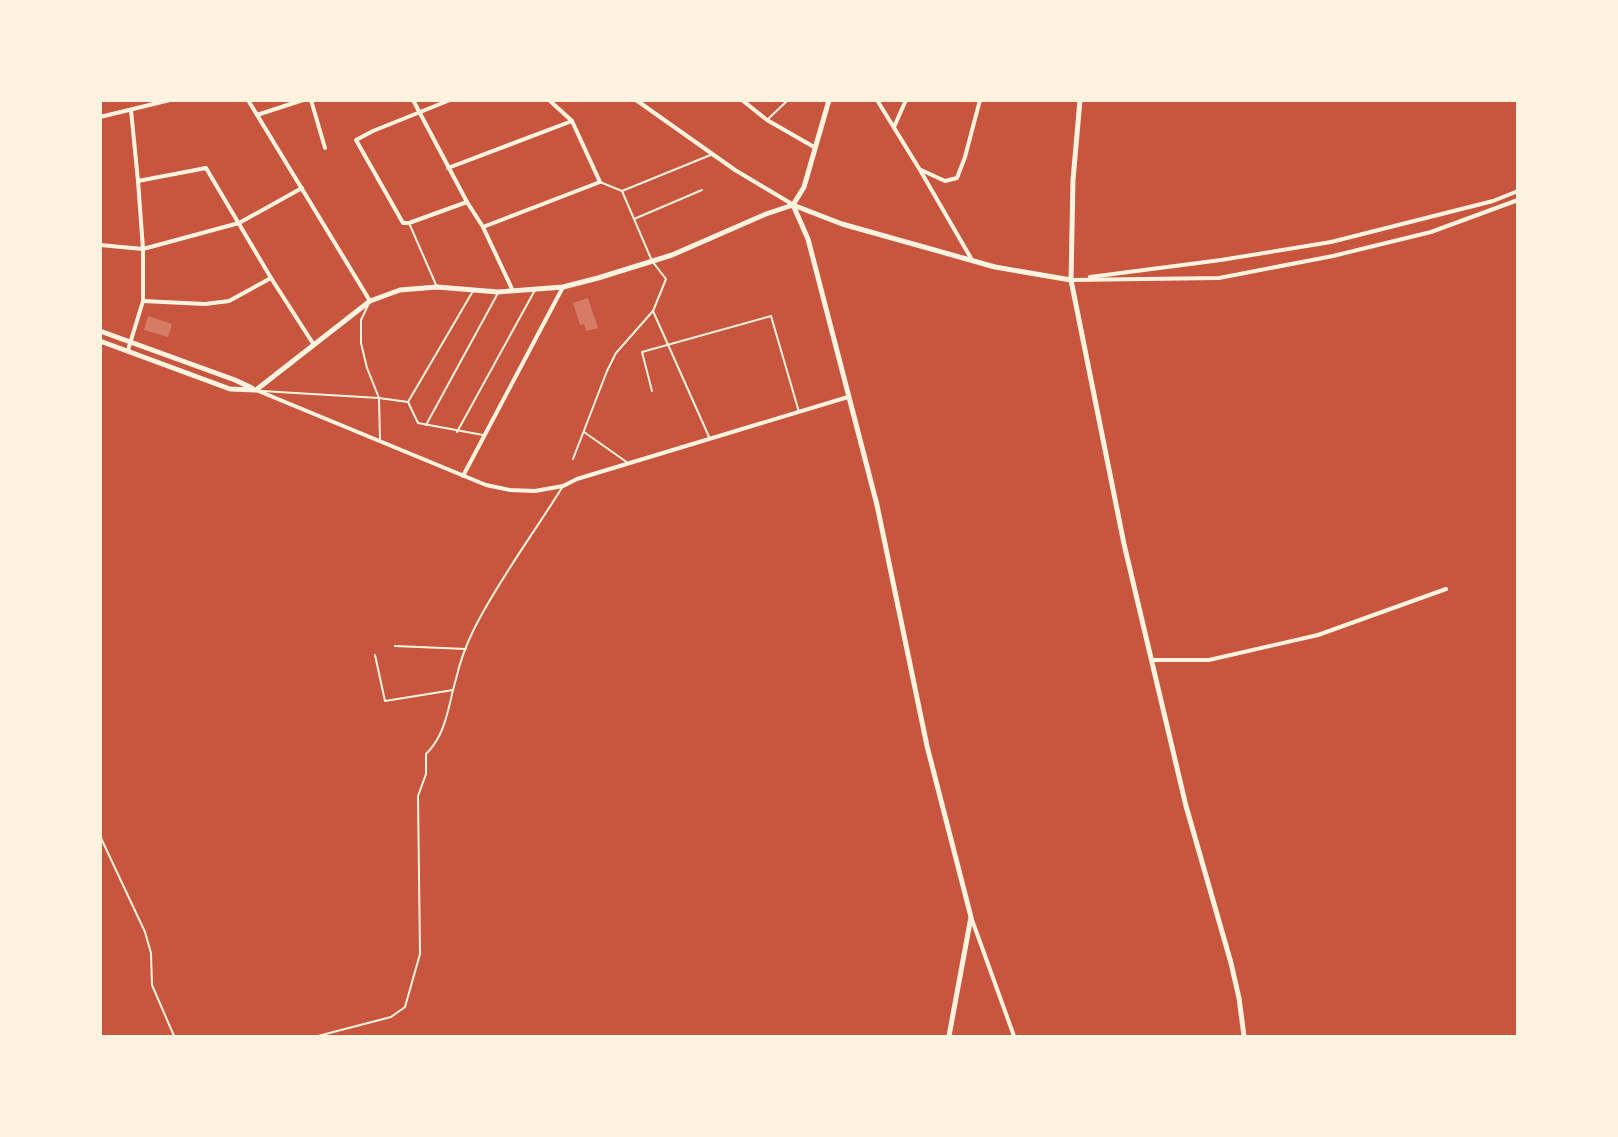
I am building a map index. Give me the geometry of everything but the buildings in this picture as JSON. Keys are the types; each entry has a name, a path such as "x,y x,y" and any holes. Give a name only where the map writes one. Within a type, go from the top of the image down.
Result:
{"main road":[{"path":"793,205 804,187 829,100"},
{"path":"1079,101 1073,180 1071,280 1120,526 1191,825 1231,963 1244,1036"},
{"path":"793,205 808,239 878,505 927,746 971,917 949,1036"},
{"path":"100,340 230,388 256,390 370,301 400,290 437,287 498,292 563,287 672,255 766,214 793,205 842,224 995,267 1071,280"},
{"path":"100,331 132,341 256,390"}],"street":[{"path":"100,117 170,100"},
{"path":"248,100 370,301"},
{"path":"257,115 303,100"},
{"path":"311,100 325,148"},
{"path":"413,100 448,168 483,226 513,291"},
{"path":"450,100 356,140 403,223 409,224 467,202"},
{"path":"483,226 600,182 572,121 549,100"},
{"path":"636,100 735,170 793,205"},
{"path":"742,100 767,120 814,147"},
{"path":"877,100 921,170 973,261"},
{"path":"894,127 906,100"},
{"path":"921,170 945,181 957,178 980,100"},
{"path":"128,350 143,301 143,249 131,111"},
{"path":"448,168 572,121"},
{"path":"138,181 206,168 271,278 314,345"},
{"path":"100,245 143,249 239,223 302,188"},
{"path":"1071,280 1221,260 1331,242 1493,201 1518,191"},
{"path":"1071,280 1219,278 1333,256 1431,232 1518,200"},
{"path":"143,301 205,304 230,301 271,278"},
{"path":"463,476 563,287"},
{"path":"256,390 463,476 510,490 535,491 563,486 577,479 848,397"},
{"path":"1152,660 1209,660 1318,634 1446,590"},
{"path":"971,917 1014,1036"}],"lane":[{"path":"767,120 788,100"},
{"path":"600,182 622,191 713,154"},
{"path":"634,219 702,190"},
{"path":"573,459 616,353 653,311 666,279 652,261 622,191"},
{"path":"409,224 437,287"},
{"path":"458,432 535,290"},
{"path":"408,402 473,291"},
{"path":"426,425 498,292"},
{"path":"370,301 361,320 361,343 367,368 379,398 380,441"},
{"path":"653,311 710,439"},
{"path":"652,391 642,352 771,316 799,412"},
{"path":"256,390 408,402"},
{"path":"408,402 418,423 484,435"},
{"path":"584,432 629,464"},
{"path":"318,1036 391,1017 405,1007 420,954 418,796 426,774 426,754 436,744 445,726 453,690 474,628 563,486"},
{"path":"395,646 466,649"},
{"path":"375,655 385,701 453,690"},
{"path":"100,836 145,932 151,953 152,985 174,1036"}]}
